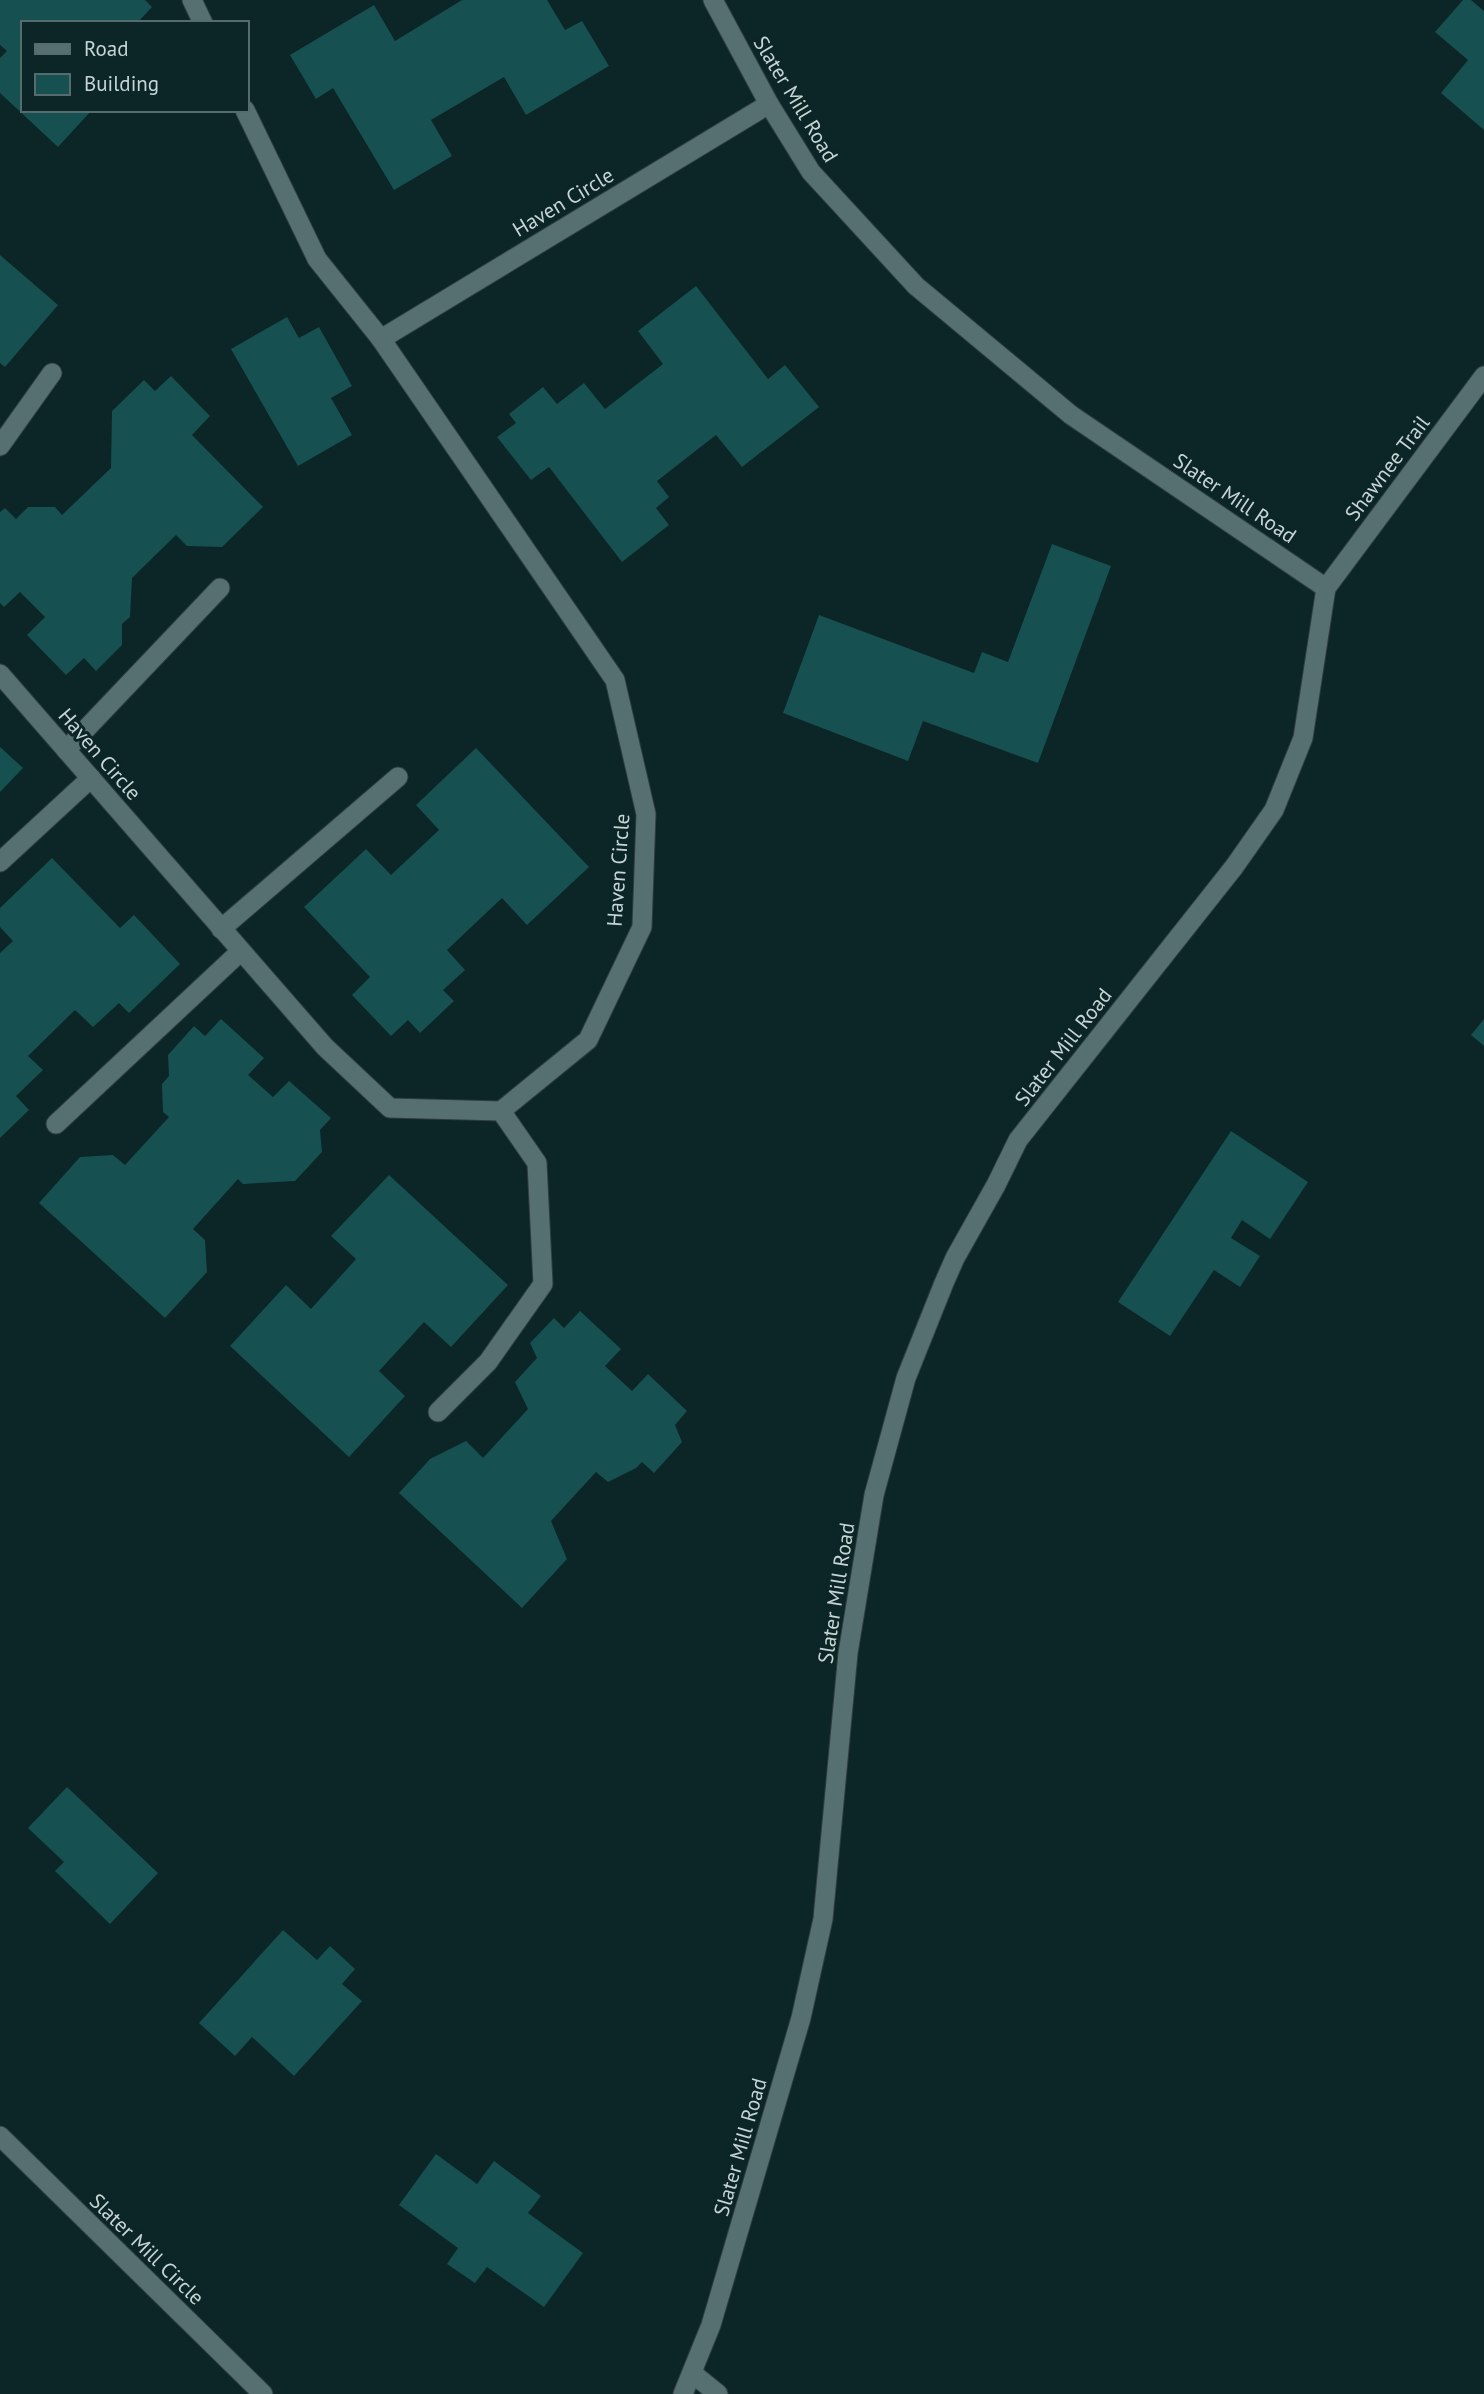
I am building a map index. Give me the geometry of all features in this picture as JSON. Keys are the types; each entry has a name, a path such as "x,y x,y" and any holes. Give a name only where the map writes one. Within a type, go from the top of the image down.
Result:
{"street":[{"path":"192,0 202,21"},
{"name":"Slater Mill Road","path":"683,2394 711,2325 797,2031 820,1932 848,1653 874,1495 906,1378 955,1258 1018,1140 1225,878 1274,810 1303,738 1326,587 1071,415 916,286 811,172 769,104 713,0"},
{"name":"Haven Circle","path":"381,339 769,104"},
{"name":"Haven Circle","path":"0,674 325,1047 390,1108 501,1111 588,1040 642,927 646,814 615,680 381,339 317,259 246,112"},
{"path":"0,446 52,373"},
{"name":"Shawnee Trail","path":"1326,587 1484,376"},
{"path":"66,750 220,588"},
{"path":"221,929 398,777"},
{"path":"0,862 90,778"},
{"path":"56,1124 241,951"},
{"path":"438,1412 488,1362 543,1284 537,1163 501,1111"},
{"name":"Slater Mill Circle","path":"0,2136 263,2394"},
{"path":"691,2373 718,2394"}],"building":[{"path":"0,0 145,0 152,7 139,21 21,21 21,112 90,112 58,147 0,93 0,58 7,51 0,45"},
{"path":"462,0 547,0 565,30 582,21 609,66 526,115 504,77 431,120 452,156 394,190 333,88 316,99 290,55 374,5 395,41"},
{"path":"1463,0 1471,0 1484,11 1484,130 1441,93 1468,60 1435,32"},
{"path":"0,255 58,305 5,367 0,363"},
{"path":"696,286 768,379 785,365 819,407 742,467 716,435 657,481 669,497 656,508 669,525 622,562 549,467 531,480 497,437 516,423 509,414 543,387 557,404 584,383 605,409 663,364 638,331"},
{"path":"287,317 299,338 319,327 352,386 331,398 352,435 298,466 231,349"},
{"path":"171,376 210,416 192,435 263,507 222,547 187,546 176,535 132,578 130,617 122,624 122,645 96,671 84,658 66,675 27,635 45,617 20,592 4,607 0,603 0,512 5,508 16,519 28,507 55,507 62,515 111,468 112,411 144,380 155,391"},
{"path":"1052,544 1111,566 1038,763 923,721 908,761 783,713 819,615 974,673 982,652 1008,662"},
{"path":"0,747 23,768 0,792"},
{"path":"476,748 589,867 527,925 502,898 447,950 465,970 443,990 454,1001 420,1033 408,1020 391,1036 352,995 370,977 304,907 366,849 391,875 439,830 416,805"},
{"path":"52,858 120,928 134,915 180,964 129,1013 119,1003 93,1027 75,1010 28,1056 43,1070 16,1096 29,1110 0,1138 0,953 13,941 0,927 0,908"},
{"path":"221,1019 264,1058 248,1075 273,1097 289,1081 331,1118 320,1130 322,1152 295,1181 243,1184 238,1179 193,1229 205,1240 207,1272 165,1318 39,1203 80,1157 113,1155 125,1165 169,1117 163,1112 162,1084 169,1076 168,1055 194,1026 205,1036"},
{"path":"1484,1019 1484,1046 1471,1035"},
{"path":"1231,1131 1308,1182 1270,1239 1242,1220 1231,1238 1260,1256 1240,1287 1214,1270 1170,1336 1118,1302"},
{"path":"389,1175 508,1285 451,1347 424,1322 379,1371 405,1396 349,1457 230,1346 286,1285 311,1309 356,1259 331,1236"},
{"path":"580,1311 621,1349 605,1366 632,1391 648,1374 687,1411 675,1425 682,1442 654,1473 642,1462 636,1468 608,1482 596,1472 551,1521 567,1559 522,1608 399,1493 430,1459 466,1441 483,1458 528,1409 515,1382 537,1358 530,1343 554,1318 564,1328"},
{"path":"67,1787 158,1873 110,1924 55,1871 64,1862 28,1828"},
{"path":"283,1930 317,1960 330,1946 355,1969 342,1984 362,2001 294,2076 252,2037 235,2056 199,2023"},
{"path":"436,2154 477,2184 494,2161 541,2196 528,2213 583,2253 544,2307 487,2267 475,2283 447,2264 458,2248 399,2205"}]}
